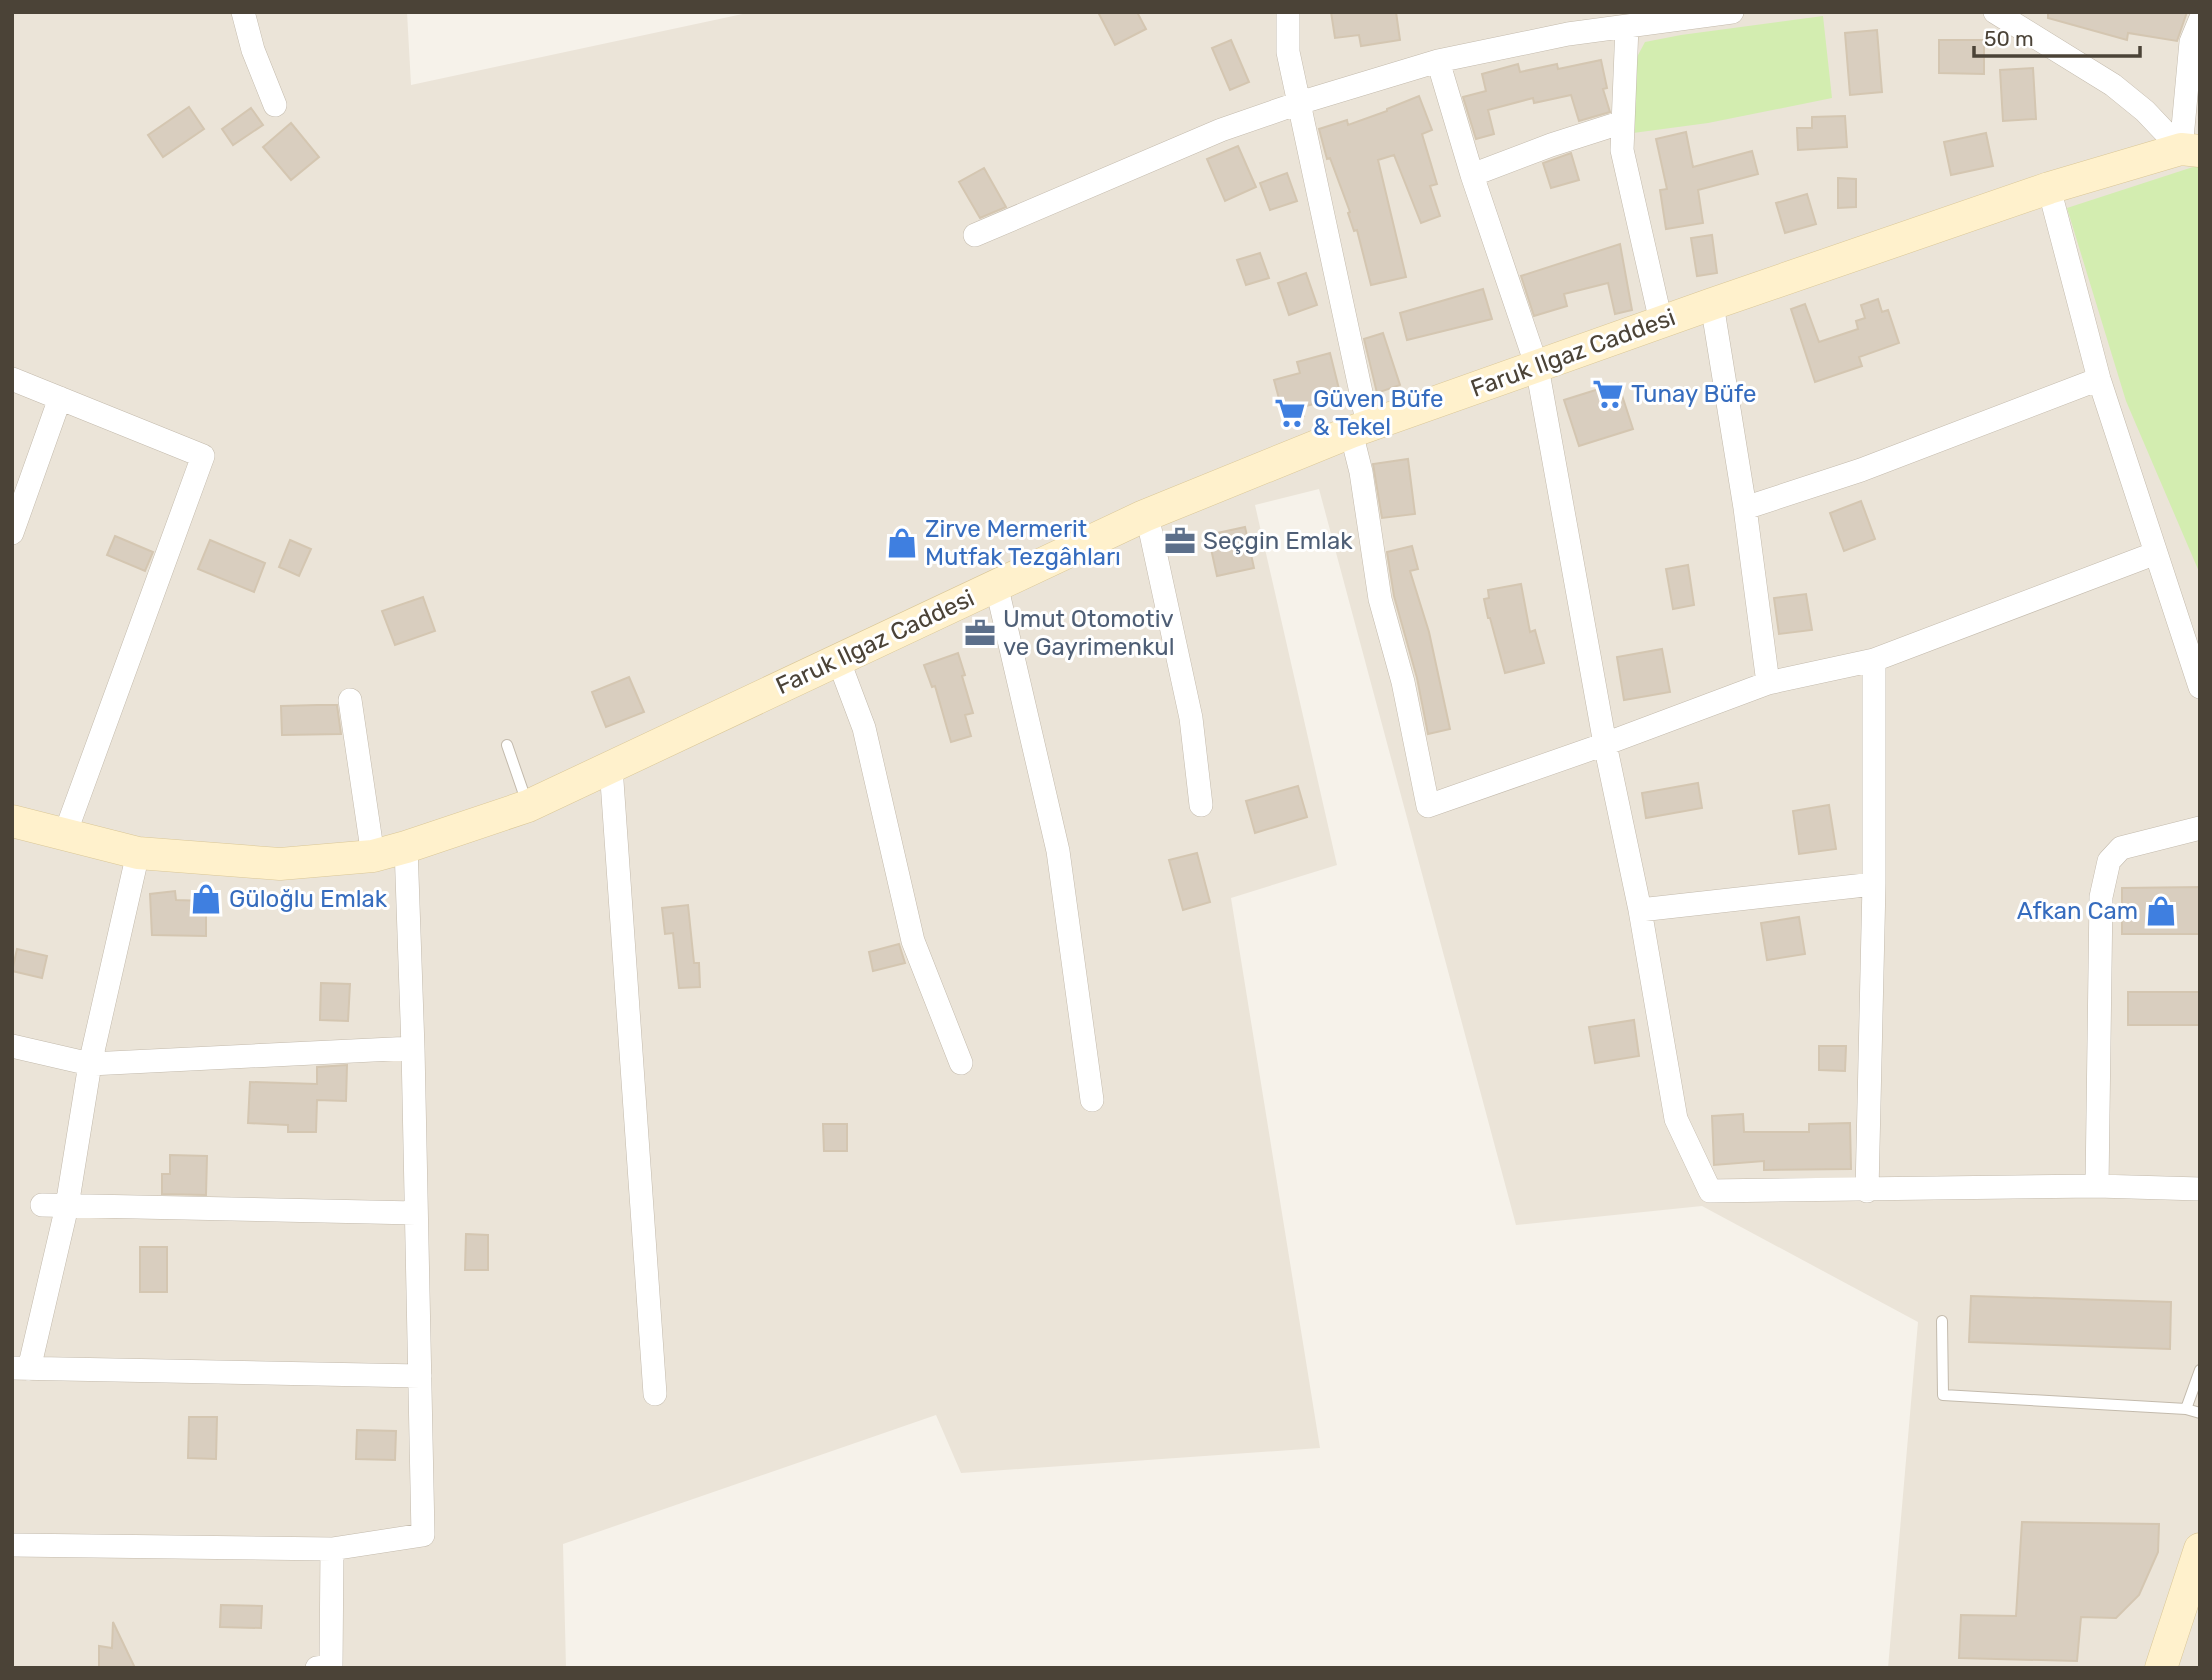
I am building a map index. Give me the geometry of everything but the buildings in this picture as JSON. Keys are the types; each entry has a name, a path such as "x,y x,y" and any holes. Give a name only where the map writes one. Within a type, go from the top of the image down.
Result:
{"street":[{"path":"243,12 253,50 275,105"},
{"path":"1288,12 1288,52 1359,428 1361,472 1380,599 1403,682 1428,806 1768,683 1874,660 2156,553"},
{"path":"975,235 1221,130 1438,61 1568,23 1627,26 1732,12"},
{"path":"1996,12 2113,85 2190,150"},
{"path":"2190,150 2191,42 2200,20"},
{"path":"1627,26 1622,150 1661,322"},
{"path":"1438,61 1472,175 1537,368 1605,744 1640,910 1676,1119 1710,1191 2097,1186 2200,1189"},
{"path":"1472,175 1551,145 1623,122"},
{"name":"Faruk Ilgaz Caddesi","path":"12,821 138,853 280,864 373,856 406,847 528,806 1143,516 1359,428 2049,188 2190,150"},
{"path":"2049,188 2099,379 2200,687"},
{"path":"1712,304 1745,508 1768,683"},
{"path":"12,379 203,456 65,834"},
{"path":"1745,508 1861,470 2099,379"},
{"path":"12,533 60,398"},
{"path":"1143,516 1150,529 1191,718 1201,805"},
{"path":"996,584 1058,851 1092,1100"},
{"path":"838,659 864,728 913,941 961,1063"},
{"path":"1867,1191 1874,884 1874,660"},
{"path":"350,700 373,856"},
{"path":"611,767 655,1394"},
{"path":"2097,1186 2101,897 2109,861 2120,848 2200,828"},
{"path":"12,1545 332,1549 423,1535 406,847"},
{"path":"138,853 90,1064 67,1206 21,1368 420,1376"},
{"path":"1640,910 1874,884"},
{"path":"12,1046 90,1064 413,1048"},
{"path":"42,1205 416,1213"},
{"path":"317,1668 331,1666 332,1549"},
{"path":"2161,1668 2200,1549"}],"lane":[{"path":"507,745 528,806"},
{"path":"1942,1321 1942,1395 2186,1409 2200,1413"},
{"path":"2186,1409 2200,1370"}],"shaded area":[{"path":"12,12 407,12 411,85 752,12 2200,12 2200,1668 1888,1668 1918,1322 1702,1206 1516,1225 1319,489 1255,505 1337,865 1231,898 1320,1448 961,1473 936,1415 563,1544 566,1668 12,1668"}],"green space":[{"path":"1823,16 1832,98 1708,123 1633,133 1637,57 1645,42"},
{"path":"2200,166 2200,574 2126,401 2067,208"}],"place":[{"name":"Tunay Büfe","path":"1608,394"},
{"name":"Güven Büfe & Tekel","path":"1290,413"},
{"name":"Seçgin Emlak","path":"1180,541"},
{"name":"Zirve Mermerit Mutfak Tezgâhları","path":"902,543"},
{"name":"Umut Otomotiv ve Gayrimenkul","path":"980,633"},
{"name":"Güloğlu Emlak","path":"206,899"},
{"name":"Afkan Cam","path":"2161,911"}]}
